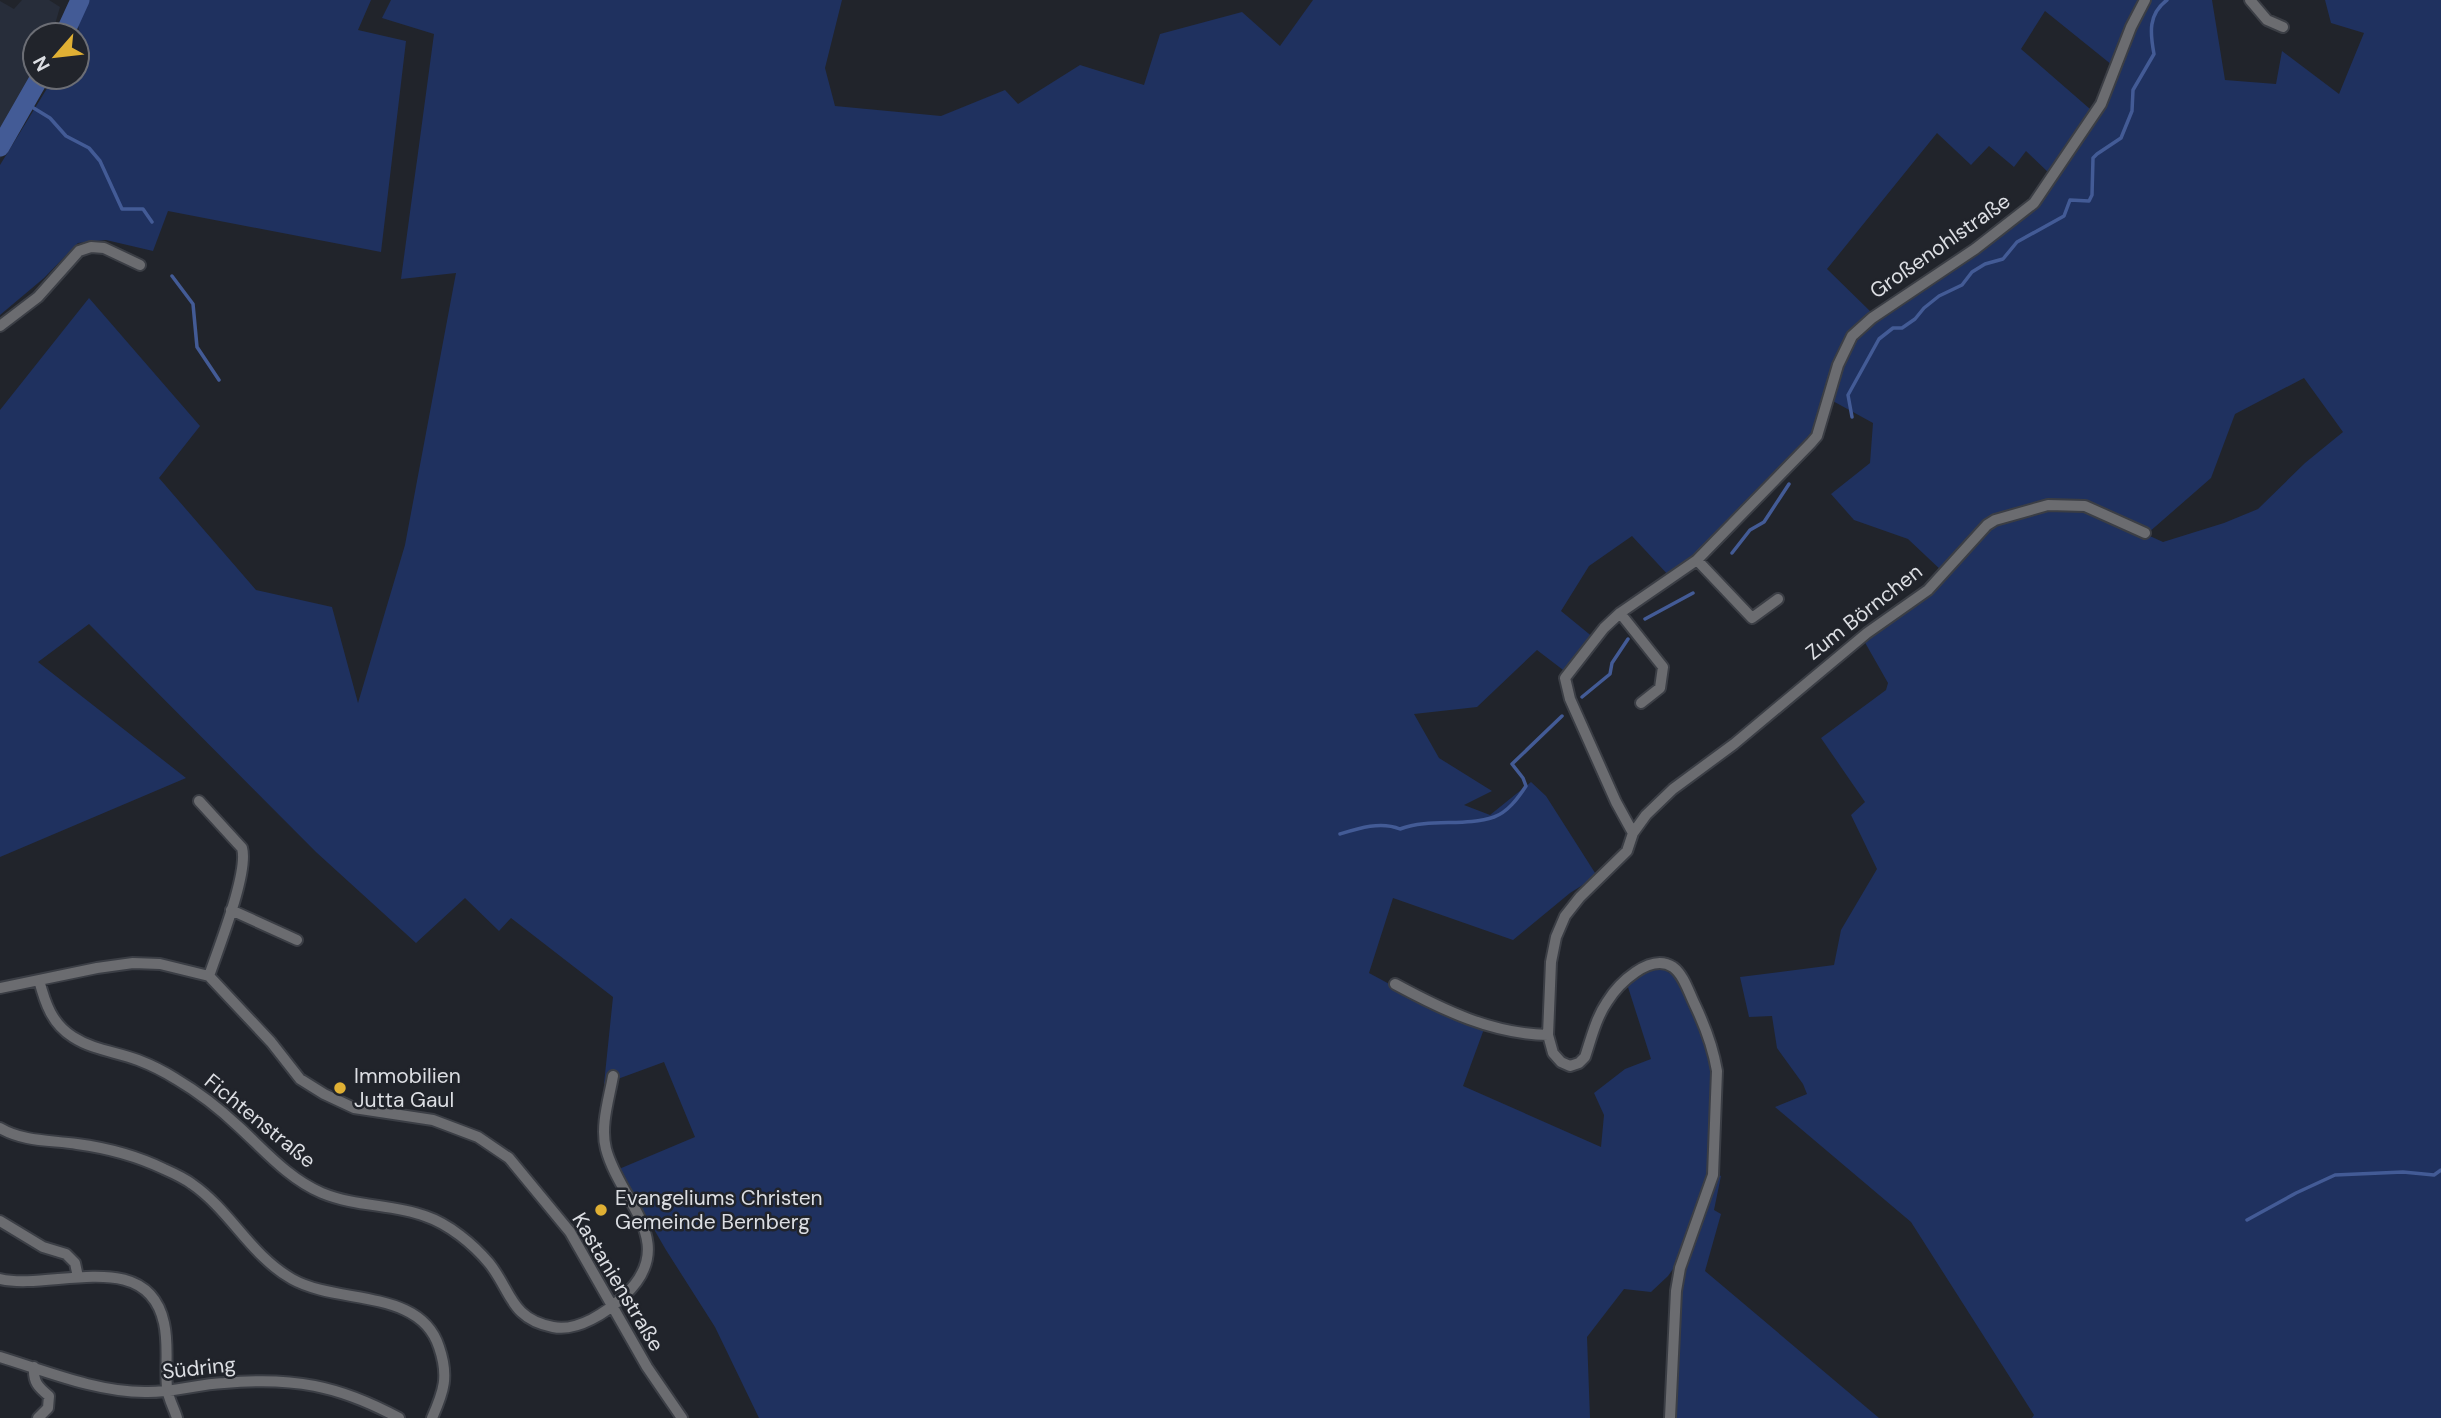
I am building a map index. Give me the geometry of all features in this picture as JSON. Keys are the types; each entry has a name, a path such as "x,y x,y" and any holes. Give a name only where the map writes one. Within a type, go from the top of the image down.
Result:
{"street":[{"name":"Großenohlstraße","path":"1697,560 1817,436 1838,365 1852,336 1872,318 1975,249 2034,203 2101,104 2145,0"},
{"path":"2250,0 2267,20 2283,27"},
{"path":"0,327 38,297 79,251 91,247 104,248 140,265"},
{"name":"Zum Börnchen","path":"1548,1035 1551,962 1556,937 1566,916 1580,897 1627,851 1633,833 1646,815 1673,789 1734,744 1867,633 1928,590 1987,525 2048,505 2085,506 2145,533"},
{"path":"1633,833 1616,802 1570,699 1565,678 1604,628 1620,613 1697,560 1752,618 1778,599"},
{"path":"1620,613 1663,667 1660,688 1641,703"},
{"path":"0,988 133,963 160,964 209,976 245,858 242,848 199,801"},
{"path":"231,910 297,940"},
{"path":"1395,984 1431,1004 1486,1026 1548,1035 1553,1053 1561,1062 1570,1066 1585,1057 1607,1001 1620,986 1648,965 1662,963 1681,975 1705,1026 1717,1071 1713,1175 1680,1268 1676,1291 1670,1418"},
{"name":"Kastanienstraße","path":"209,976 271,1042 300,1079 324,1094 354,1108 433,1120 478,1137 509,1158 570,1232 647,1367 682,1418"},
{"name":"Fichtenstraße","path":"39,980 45,1002 54,1020 73,1038 138,1060 176,1078 238,1125 296,1178 320,1192 345,1201 426,1216 453,1231 475,1248 490,1265 514,1306 533,1320 555,1328 578,1326 612,1307 626,1295 648,1259 649,1240 641,1216 613,1168 606,1149 603,1132 613,1076"},
{"path":"0,1128 36,1140 121,1152 162,1168 192,1184 213,1202 262,1258 293,1279 325,1292 379,1300 418,1317 436,1336 446,1366 443,1393 432,1418"},
{"path":"0,1220 43,1247 65,1254 75,1263 78,1277"},
{"path":"0,1279 38,1282 78,1277 121,1278 139,1286 155,1301 164,1321 167,1390 177,1418"},
{"name":"Südring","path":"0,1357 100,1387 145,1392 224,1382 279,1381 327,1387 365,1400 399,1418"},
{"path":"34,1367 33,1378 37,1387 48,1396 48,1408 38,1418"}],"shaded area":[{"path":"22,0 49,0 60,7 56,21 21,21 21,91 31,91 0,159 0,1 14,9"},
{"path":"76,0 371,0 358,30 406,41 381,252 168,211 153,251 106,240 78,243 44,278 0,315 0,165 45,91 91,91 91,21 78,21"},
{"path":"391,0 842,0 825,68 835,106 941,116 1005,90 1018,104 1080,65 1144,85 1160,34 1242,12 1280,46 1313,0 2212,0 2225,80 2276,84 2282,51 2339,94 2364,33 2331,23 2325,0 2441,0 2441,1418 2032,1418 2034,1415 1911,1222 1775,1107 1807,1094 1803,1084 1777,1048 1772,1016 1749,1017 1740,977 1834,965 1841,930 1877,869 1851,815 1865,802 1821,738 1886,690 1888,683 1863,639 1908,608 1987,527 2054,510 2101,514 2163,542 2258,509 2305,463 2343,432 2304,378 2235,414 2211,478 2148,533 2102,511 2054,506 1985,523 1943,572 1908,539 1854,520 1831,494 1870,463 1873,423 1831,400 1816,435 1695,559 1670,577 1632,536 1589,566 1561,611 1594,638 1567,673 1537,650 1477,707 1414,714 1439,758 1492,791 1464,805 1490,815 1531,782 1546,796 1597,876 1570,893 1513,940 1393,898 1369,973 1430,1006 1484,1029 1463,1086 1601,1147 1604,1115 1594,1093 1625,1069 1651,1059 1627,984 1650,969 1662,968 1674,976 1705,1036 1713,1070 1709,1172 1680,1259 1668,1276 1651,1292 1624,1289 1587,1337 1590,1418 759,1418 715,1327 619,1169 695,1137 664,1062 604,1084 613,997 511,918 499,931 465,898 416,943 316,852 89,624 38,662 186,778 0,857 0,410 89,298 200,426 159,478 256,590 332,607 358,703 405,545 456,273 401,279 434,34 382,18","holes":["2045,11 2112,65 2090,109 2021,49","1937,133 1971,165 1989,146 2014,167 2026,151 2050,174 2031,201 1967,254 1873,314 1827,269"]},
{"path":"1716,1174 1721,1176 1714,1210 1721,1214 1705,1271 1879,1418 1671,1418 1679,1293"}],"waterway":[{"path":"70,21 80,0"},
{"path":"1852,417 1848,395 1879,339 1893,328 1902,328 1915,319 1939,296 1962,285 1972,272 1985,264 2003,259 2017,242 2064,216 2070,200 2089,201 2092,195 2093,158 2121,138 2132,111 2133,90 2154,54 2151,31 2153,18 2167,0"},
{"path":"0,147 32,91"},
{"path":"31,93 32,107 50,118 66,136 89,148 100,161 122,209 143,209 152,222"},
{"path":"172,276 193,304 197,347 219,380"},
{"path":"1732,553 1750,530 1764,522 1789,484"},
{"path":"1645,619 1693,593"},
{"path":"1582,697 1610,674 1612,663 1628,639"},
{"path":"1340,834 1370,826 1400,829 1423,824 1471,822 1499,815 1526,786 1512,764 1562,716"},
{"path":"2247,1220 2335,1175 2403,1172 2434,1175 2441,1170"}],"place":[{"name":"Immobilien Jutta Gaul","path":"340,1088"},
{"name":"Evangeliums Christen Gemeinde Bernberg","path":"601,1210"}]}
